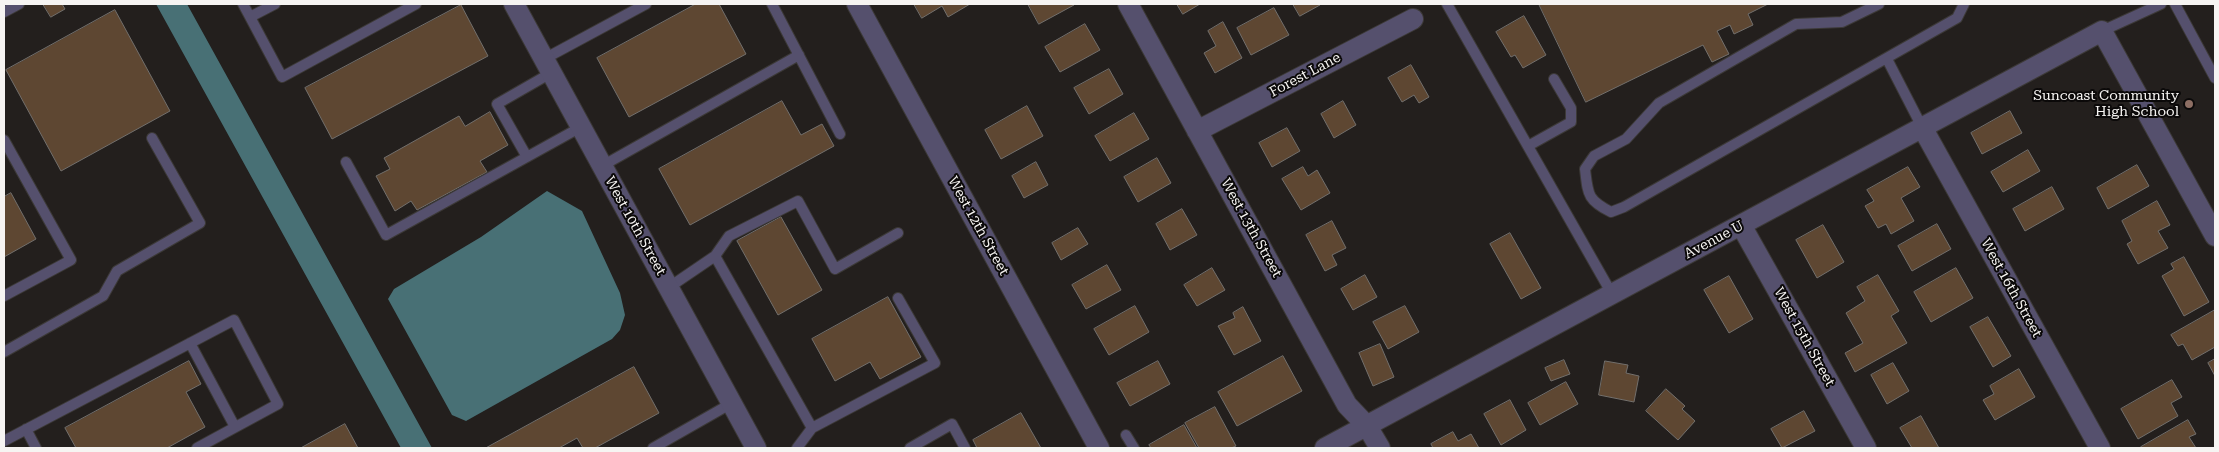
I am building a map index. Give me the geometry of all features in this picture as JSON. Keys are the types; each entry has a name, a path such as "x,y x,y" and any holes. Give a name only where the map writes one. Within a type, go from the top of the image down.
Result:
{"street":[{"name":"West 10th Street","path":"514,4 756,448"},
{"name":"West 12th Street","path":"857,4 1099,448"},
{"name":"West 13th Street","path":"1128,4 1347,405 1367,426 1380,448"},
{"name":"Forest Lane","path":"1198,132 1412,19"},
{"name":"Avenue U","path":"1325,448 2102,31"},
{"path":"2102,31 2215,236"},
{"name":"West 16th Street","path":"1922,127 2100,448"},
{"name":"West 15th Street","path":"1741,225 1866,448"}],"lane":[{"path":"4,12 19,4"},
{"path":"243,4 282,76 416,4"},
{"path":"250,17 275,4"},
{"path":"527,156 497,104 548,66 646,4"},
{"path":"772,4 840,134"},
{"path":"1447,4 1454,9 1528,146 1612,294"},
{"path":"1879,4 1842,22 1796,24 1660,103 1626,139 1594,156 1585,169 1588,190 1596,204 1611,212 1624,207 1957,18 1964,4"},
{"path":"2102,31 2161,4"},
{"path":"2175,4 2215,78"},
{"path":"602,166 799,55"},
{"path":"1886,59 1922,127"},
{"path":"1528,146 1571,122 1571,108 1554,79"},
{"path":"346,162 386,235 581,127"},
{"path":"4,352 103,296 117,271 200,223 152,138"},
{"path":"4,140 70,260 4,296"},
{"path":"668,288 715,256 729,236 798,201 835,269 898,233"},
{"path":"715,256 812,428"},
{"path":"797,448 812,428 935,363 898,298"},
{"path":"4,441 234,320 278,404 197,448"},
{"path":"190,343 235,428"},
{"path":"653,448 732,403"},
{"path":"910,448 952,424 965,448"},
{"path":"26,430 36,448"},
{"path":"1126,435 1134,448"}],"water":[{"path":"156,4 187,4 432,448 401,448"},
{"path":"547,191 582,211 620,293 625,315 620,330 612,339 466,421 452,415 388,299 394,289 481,237"}],"building":[{"path":"43,4 62,4 65,9 51,17"},
{"path":"696,4 719,4 746,54 629,117 597,58"},
{"path":"914,4 970,4 948,17 942,6 922,18"},
{"path":"1028,4 1073,4 1074,5 1039,24"},
{"path":"1177,4 1200,4 1183,14"},
{"path":"1293,4 1320,4 1320,5 1300,16"},
{"path":"1539,4 1768,4 1748,14 1753,25 1734,34 1730,25 1717,31 1729,54 1712,62 1703,45 1586,102"},
{"path":"461,5 488,56 332,139 305,88"},
{"path":"1274,8 1289,35 1251,55 1237,28"},
{"path":"115,10 170,111 61,171 6,70"},
{"path":"1524,16 1546,55 1523,68 1515,55 1511,57 1496,32"},
{"path":"1223,22 1242,58 1215,73 1204,53 1216,46 1208,31"},
{"path":"1085,24 1100,50 1060,72 1045,47"},
{"path":"1411,65 1429,97 1419,103 1414,95 1402,102 1388,78"},
{"path":"1109,69 1123,94 1089,114 1074,88"},
{"path":"782,101 801,135 822,124 834,146 690,225 659,169"},
{"path":"1343,101 1356,125 1334,138 1321,114"},
{"path":"1027,106 1043,136 1001,159 985,130"},
{"path":"2010,111 2022,133 1982,154 1971,133"},
{"path":"490,112 508,145 480,161 487,172 417,210 411,201 395,211 376,176 390,169 384,158 459,116 465,126"},
{"path":"1134,113 1149,139 1110,161 1095,136"},
{"path":"1287,128 1300,151 1272,167 1259,143"},
{"path":"2028,150 2040,171 2003,192 1991,172"},
{"path":"1157,158 1171,183 1138,202 1124,177"},
{"path":"1036,162 1048,185 1024,198 1012,176"},
{"path":"2137,165 2149,186 2108,209 2097,188"},
{"path":"1303,167 1308,176 1317,170 1330,193 1301,210 1282,179"},
{"path":"1908,167 1920,187 1901,198 1914,221 1891,234 1886,224 1878,228 1865,206 1874,201 1867,190"},
{"path":"2052,187 2064,209 2025,231 2013,209"},
{"path":"11,193 36,239 4,257 4,197"},
{"path":"2157,201 2170,225 2158,231 2168,248 2138,264 2127,244 2132,241 2122,221"},
{"path":"1182,209 1197,235 1170,250 1156,224"},
{"path":"781,217 822,290 778,315 737,241"},
{"path":"1332,221 1346,248 1332,255 1337,265 1325,271 1306,235"},
{"path":"1937,224 1951,249 1912,271 1898,246"},
{"path":"1823,225 1844,262 1817,278 1796,240"},
{"path":"1078,228 1088,244 1061,260 1052,243"},
{"path":"1510,233 1541,288 1521,299 1490,244"},
{"path":"2184,257 2209,302 2184,316 2162,276 2174,269 2171,264"},
{"path":"1107,265 1121,290 1086,309 1072,285"},
{"path":"1212,268 1225,290 1197,306 1184,285"},
{"path":"1956,268 1973,298 1931,322 1914,292"},
{"path":"1365,275 1377,297 1353,310 1341,289"},
{"path":"1878,275 1899,311 1891,316 1907,343 1855,372 1845,353 1863,343 1846,313 1865,301 1857,287"},
{"path":"1729,276 1753,319 1729,333 1704,290"},
{"path":"888,297 921,357 880,379 870,362 835,381 812,339"},
{"path":"1135,306 1149,332 1109,355 1094,329"},
{"path":"1405,306 1419,332 1388,349 1373,322"},
{"path":"1243,307 1261,341 1234,355 1218,326 1235,318 1233,313"},
{"path":"2215,310 2215,347 2192,360 2183,344 2178,346 2171,335"},
{"path":"1988,317 2011,356 1993,367 1970,327"},
{"path":"1380,344 1394,377 1373,386 1359,353"},
{"path":"1283,356 1302,391 1237,426 1218,392"},
{"path":"2215,359 2215,376 2208,363"},
{"path":"1564,360 1570,374 1551,381 1545,368"},
{"path":"189,361 201,384 186,392 205,427 167,448 76,448 65,428"},
{"path":"1158,361 1170,384 1130,406 1117,383"},
{"path":"1605,361 1628,365 1626,373 1639,376 1634,402 1599,395"},
{"path":"1893,363 1909,391 1887,404 1871,375"},
{"path":"634,367 659,413 595,448 583,448 577,438 559,448 486,448"},
{"path":"2019,369 2035,397 1995,420 1983,400 1994,394 1990,386"},
{"path":"2172,380 2182,397 2171,403 2178,416 2138,439 2121,409"},
{"path":"1566,382 1578,404 1540,425 1528,403"},
{"path":"1666,389 1685,406 1682,409 1695,421 1678,440 1646,411"},
{"path":"1510,400 1526,430 1501,445 1484,414"},
{"path":"1215,407 1236,446 1231,448 1199,448 1185,423"},
{"path":"1804,411 1815,431 1782,448 1771,429"},
{"path":"1021,413 1041,448 977,448 973,440"},
{"path":"1921,416 1939,448 1912,448 1900,428"},
{"path":"2188,420 2196,434 2189,437 2196,448 2141,447"},
{"path":"345,424 358,448 301,448"},
{"path":"1184,425 1197,448 1151,448 1149,445"},
{"path":"1453,432 1458,441 1471,434 1479,448 1433,448 1431,444"}],"place":[{"name":"Suncoast Community High School","path":"2189,104"}]}
